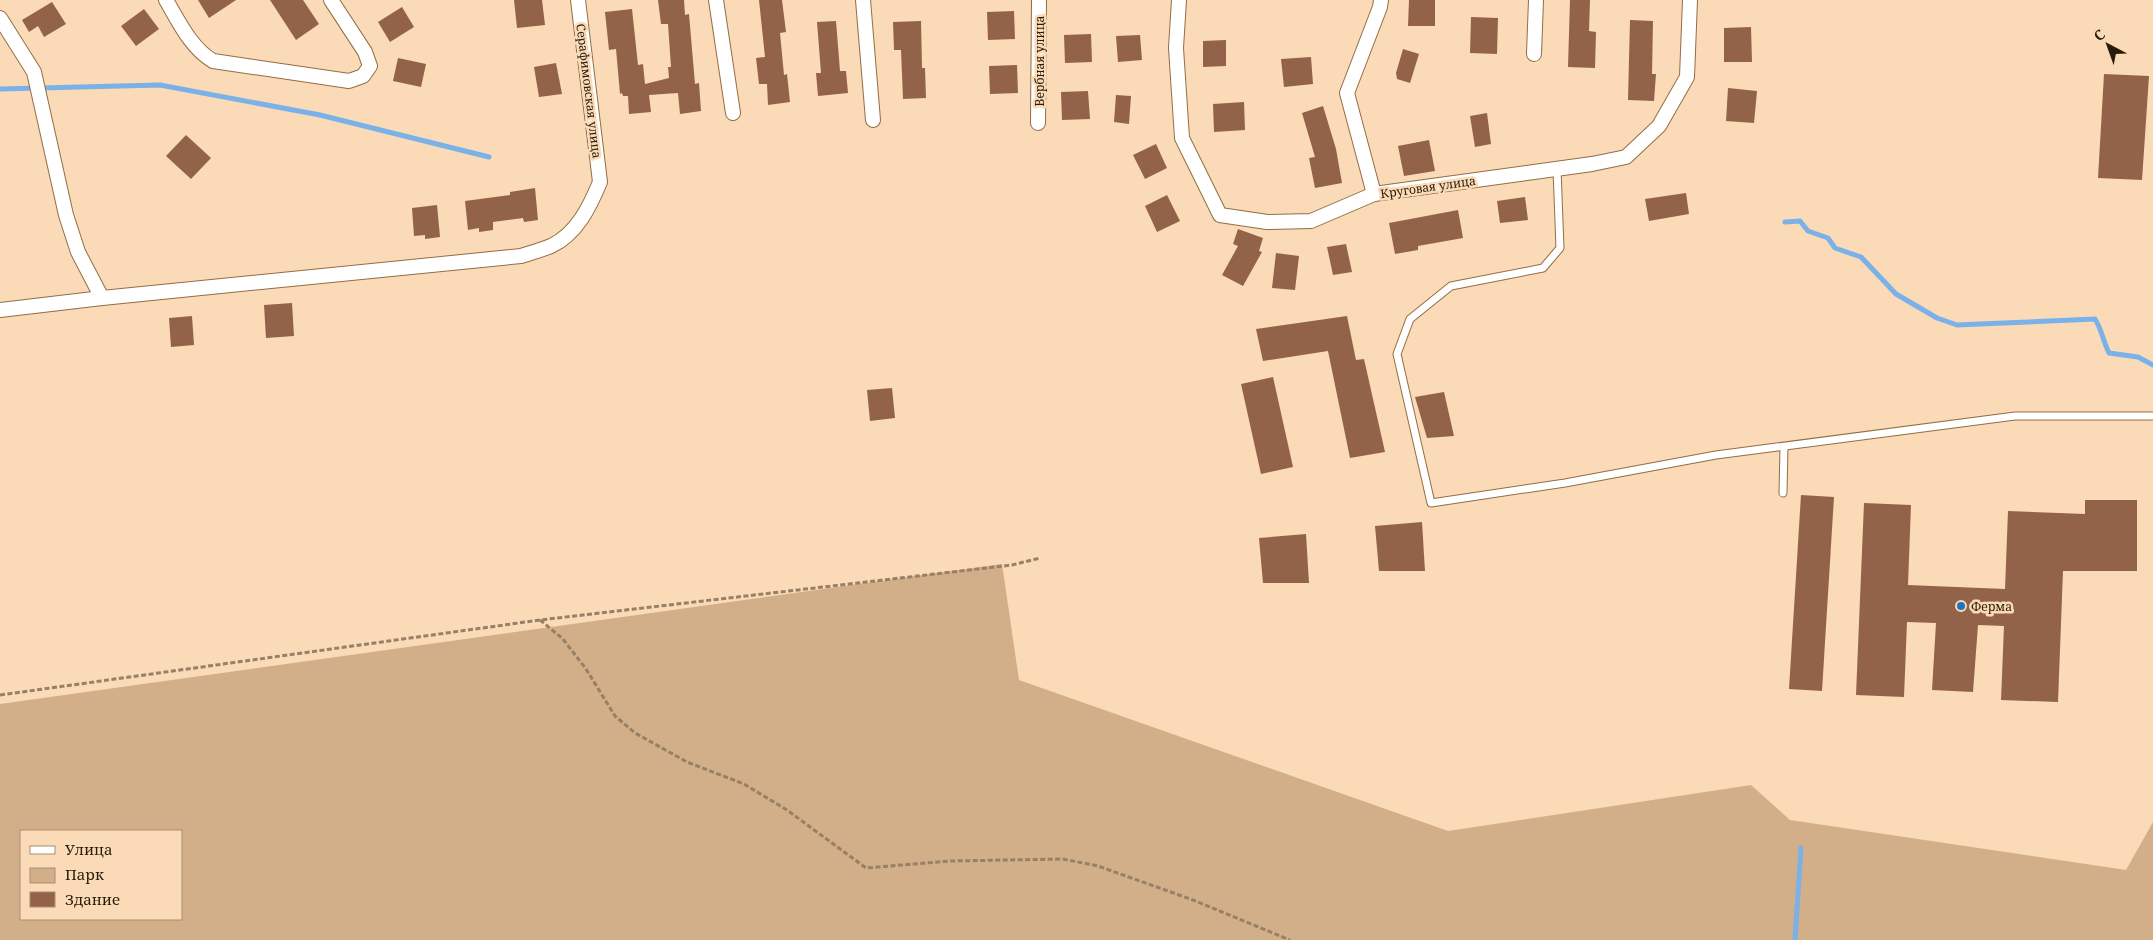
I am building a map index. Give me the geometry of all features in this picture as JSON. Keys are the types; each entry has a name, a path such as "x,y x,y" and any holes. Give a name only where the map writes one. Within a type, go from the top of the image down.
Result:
{"street":[{"path":"166,0 193,44 202,54 213,61 349,81 363,76 370,66 365,52 331,0"},
{"name":"Серафимовская улица","path":"102,298 521,256 553,245 573,230 590,207 600,182 578,0"},
{"path":"716,0 733,113"},
{"path":"863,0 873,120"},
{"name":"Вербная улица","path":"1038,123 1039,0"},
{"name":"Круговая улица","path":"1179,0 1176,48 1182,138 1220,215 1267,222 1311,221 1374,194 1592,164 1626,157 1659,126 1687,77 1690,0"},
{"path":"1374,194 1347,93 1381,0"},
{"path":"1534,54 1536,0"},
{"path":"0,18 34,72 66,214 78,252 102,298 0,310"}],"lane":[{"path":"1556,169 1560,248 1543,268 1452,286 1410,319 1396,354 1431,502 1565,483 1716,455 2015,416 2153,416"},
{"path":"1783,493 1784,447"}],"path":[{"path":"0,695 540,620 1012,564 1040,558"},
{"path":"540,620 563,639 586,669 615,716 635,733 687,762 744,784 786,810 866,868 950,860 1063,859 1098,866 1159,887 1290,940"}],"green space":[{"path":"1002,564 1019,680 1448,831 1751,785 1790,820 2126,870 2153,822 2153,940 0,940 0,704"}],"building":[{"path":"198,0 236,0 209,18"},
{"path":"270,0 303,0 319,24 296,40"},
{"path":"514,0 542,0 545,25 517,28"},
{"path":"658,0 684,0 685,15 689,14 695,84 699,83 701,111 680,114 678,93 649,95 651,112 629,114 628,96 620,94 616,49 609,50 605,12 632,9 638,65 643,64 645,84 669,78 668,67 671,67 668,24 661,24"},
{"path":"759,0 782,0 786,32 780,33 784,75 787,74 790,102 768,105 767,84 759,84 756,58 765,57"},
{"path":"1409,0 1435,0 1435,26 1408,26"},
{"path":"1570,0 1590,0 1589,31 1596,32 1595,68 1568,67"},
{"path":"52,2 66,24 44,37 38,26 29,32 22,20"},
{"path":"402,7 414,27 390,42 378,22"},
{"path":"144,9 159,29 136,46 121,26"},
{"path":"1014,11 1015,39 988,40 987,12"},
{"path":"1471,17 1498,18 1497,54 1470,53"},
{"path":"1630,20 1653,21 1652,74 1656,74 1654,101 1628,100"},
{"path":"836,21 840,71 846,71 848,93 818,96 816,73 821,73 817,22"},
{"path":"921,21 922,68 925,68 926,98 903,99 901,50 894,50 893,22"},
{"path":"1751,27 1752,62 1724,62 1724,28"},
{"path":"1091,34 1092,62 1065,63 1064,35"},
{"path":"1140,35 1142,60 1118,62 1116,36"},
{"path":"1226,40 1226,66 1203,67 1203,41"},
{"path":"1403,49 1419,54 1410,83 1397,79 1396,73"},
{"path":"1311,57 1313,84 1284,87 1281,59"},
{"path":"398,58 426,64 421,87 393,81"},
{"path":"556,63 562,94 539,97 534,67"},
{"path":"1017,65 1018,93 990,94 989,66"},
{"path":"2104,74 2149,76 2142,180 2098,178"},
{"path":"1728,88 1757,91 1754,123 1726,121"},
{"path":"1088,91 1090,119 1062,120 1061,92"},
{"path":"1116,95 1131,96 1129,124 1114,122"},
{"path":"1244,102 1245,130 1214,132 1213,104"},
{"path":"1323,106 1336,149 1342,183 1315,188 1309,158 1315,157 1302,113"},
{"path":"1487,113 1491,144 1475,147 1470,116"},
{"path":"186,135 211,158 191,179 166,156"},
{"path":"1429,140 1435,171 1404,176 1398,146"},
{"path":"1156,144 1167,168 1145,179 1133,155"},
{"path":"535,188 538,220 524,222 523,218 493,222 493,230 479,232 479,228 468,230 465,201 510,195 510,192"},
{"path":"1686,193 1689,214 1649,221 1645,199"},
{"path":"1167,195 1180,221 1157,232 1145,206"},
{"path":"1525,197 1528,220 1500,223 1497,201"},
{"path":"437,205 440,237 425,239 425,235 414,236 412,208"},
{"path":"1458,210 1463,238 1418,246 1418,250 1395,254 1389,223"},
{"path":"1238,229 1263,238 1259,251 1262,252 1243,286 1222,275 1238,246 1233,244"},
{"path":"1346,244 1352,272 1333,275 1327,247"},
{"path":"1276,253 1299,256 1295,290 1272,288"},
{"path":"292,303 294,336 266,338 264,305"},
{"path":"192,316 194,345 171,347 169,318"},
{"path":"1347,316 1356,360 1364,359 1385,452 1350,458 1328,351 1263,361 1256,329"},
{"path":"1273,377 1293,467 1261,474 1241,384"},
{"path":"892,388 895,418 870,421 867,390"},
{"path":"1444,392 1454,436 1427,438 1415,397"},
{"path":"1801,495 1834,497 1822,691 1789,689"},
{"name":"Ферма","path":"2085,500 2137,500 2137,571 2063,571 2058,702 2001,700 2004,626 1978,625 1973,692 1932,690 1936,623 1907,622 1904,697 1856,695 1864,503 1911,505 1908,585 2005,589 2008,511 2085,514"},
{"path":"1422,522 1425,571 1379,571 1375,526"},
{"path":"1306,534 1309,583 1263,583 1259,538"}],"waterway":[{"path":"0,89 160,85 320,115 489,157"},
{"path":"1785,222 1800,221 1808,231 1828,238 1835,248 1861,257 1896,294 1937,318 1957,325 2095,319 2109,353 2138,357 2153,365"},
{"path":"1795,940 1801,848"}],"place":[{"name":"Ферма","path":"1961,606"}]}
